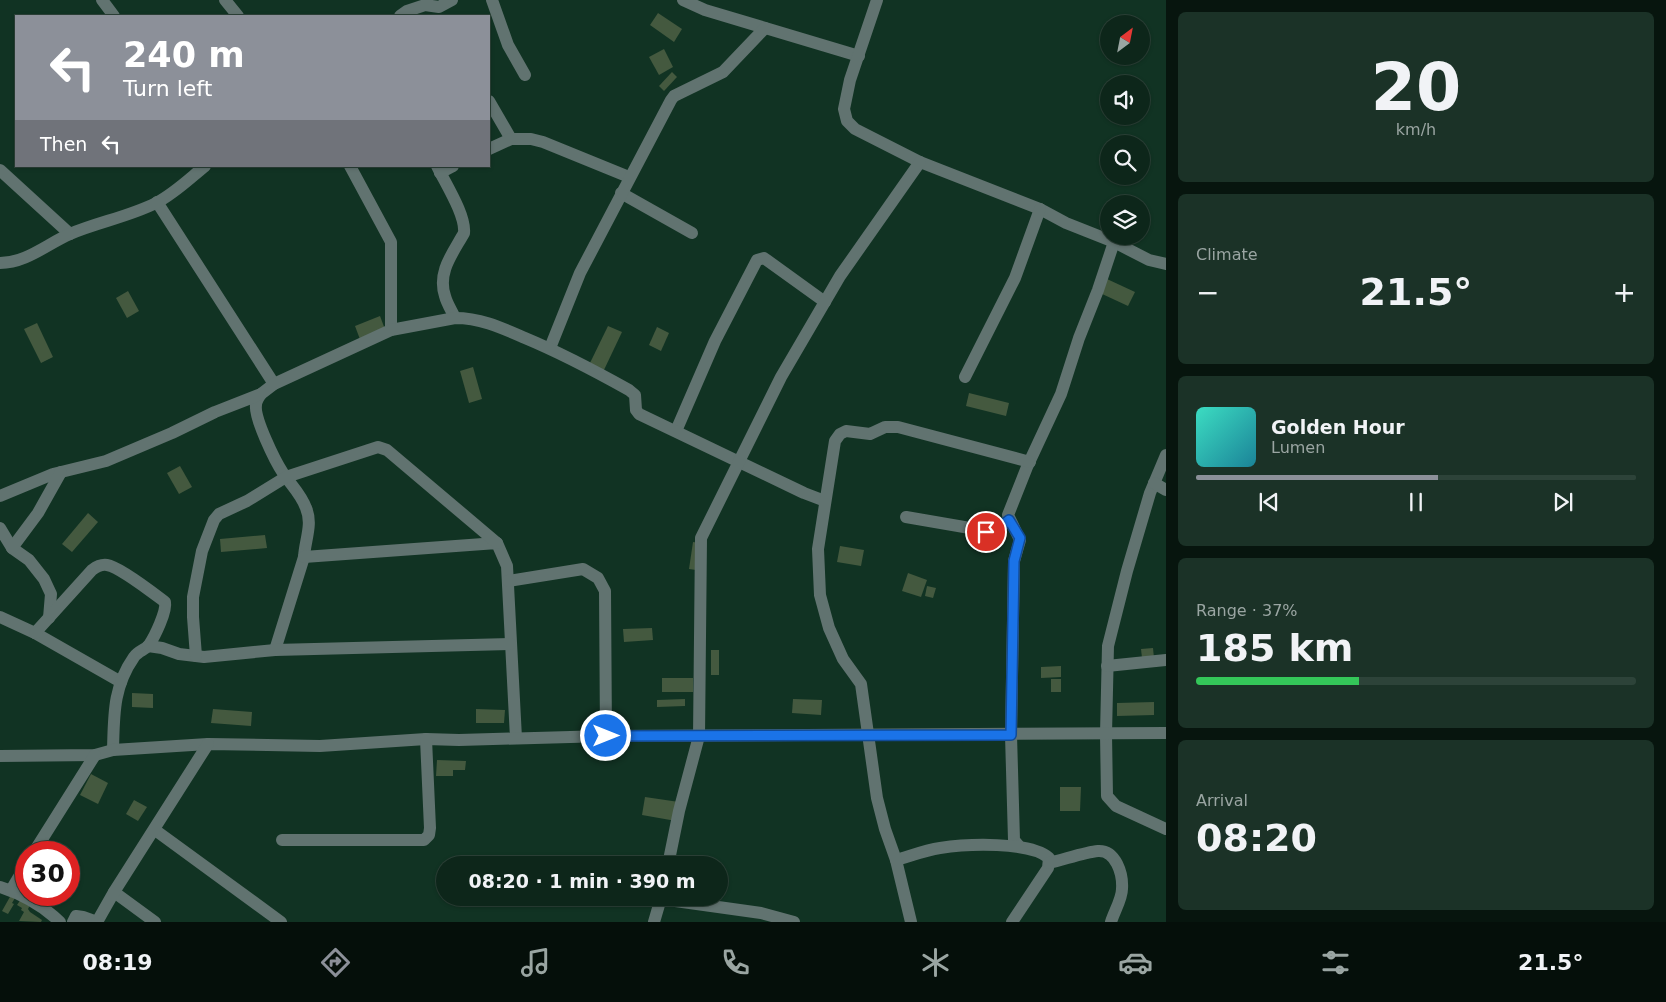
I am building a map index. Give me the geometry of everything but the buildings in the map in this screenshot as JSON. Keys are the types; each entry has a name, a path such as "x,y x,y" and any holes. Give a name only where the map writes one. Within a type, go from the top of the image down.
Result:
{"street":[{"path":"102,0 113,15"},
{"path":"225,0 237,15"},
{"path":"401,15 425,5 440,8 452,0"},
{"path":"492,0 508,46 525,75"},
{"path":"683,0 705,10 858,56"},
{"path":"877,0 850,80 844,110 847,121 855,129 920,162 1040,209 1066,223 1100,236"},
{"path":"550,348 580,273 671,100 680,93 723,72 765,28"},
{"path":"490,103 511,139"},
{"path":"490,149 511,139 531,139 543,142 629,177"},
{"path":"670,856 679,812 699,736 701,538 781,377 840,276 920,162"},
{"path":"0,262 8,262 25,257 70,234 157,202 175,192 204,167"},
{"path":"351,167 391,242 391,330"},
{"path":"438,169 462,216 465,226 464,233 442,277 444,296 455,318"},
{"path":"0,170 70,234"},
{"path":"621,193 692,233"},
{"path":"157,202 274,384"},
{"path":"965,377 1015,278 1040,209"},
{"path":"1019,846 1014,840 1011,735 1014,561 1020,540 1008,515 1061,394 1078,338 1098,290 1113,245"},
{"path":"1120,245 1149,260 1166,264"},
{"path":"676,432 715,341 757,260 764,258 825,302"},
{"path":"0,496 61,472 106,461 172,434 215,412 261,394 274,384 391,330 455,318 478,319 488,322 563,353 629,390 635,395 636,410 639,414 804,493 826,501"},
{"path":"261,394 256,404 257,415 263,432 286,477 301,496 307,509 310,524 304,557 275,650"},
{"path":"921,922 910,917 896,860 877,798 862,684 843,659 829,628 820,594 818,549 835,441 840,434 846,431 870,434 886,427 898,427 1030,462"},
{"path":"196,656 193,597 202,552 214,520 219,514 247,501 286,477 378,447 387,450 497,543 507,566 516,738"},
{"path":"1166,455 1154,483 1127,571 1108,646 1106,734 1107,796 1116,806 1166,829"},
{"path":"12,548 38,512 61,472"},
{"path":"1154,483 1166,490"},
{"path":"906,517 993,532 1009,520"},
{"path":"0,528 12,548 29,560 48,587 51,594 49,618"},
{"path":"304,557 497,543"},
{"path":"35,633 92,570 98,566 108,565 135,580 165,602 164,613 148,646 135,655 121,682 115,704 113,750"},
{"path":"508,581 583,569 598,578 605,591 606,736"},
{"path":"0,617 35,633 121,682"},
{"path":"148,646 162,648 178,654 204,657 275,650 510,644"},
{"path":"1108,666 1166,660"},
{"path":"0,756 95,755 113,750 208,744 320,746 426,739 459,740 606,736 1166,733"},
{"path":"282,840 424,840 429,835 430,828 426,739"},
{"path":"74,922 76,916 79,916 97,922 208,744"},
{"path":"41,841 95,755"},
{"path":"155,830 281,922"},
{"path":"896,860 938,848 1019,846 1043,852 1049,858 1049,863 1012,922"},
{"path":"1049,863 1099,851 1108,853 1114,858 1120,874 1122,890 1111,922"},
{"path":"15,878 5,888 32,901 60,922"},
{"path":"114,892 155,922"},
{"path":"654,922 659,906"},
{"path":"714,906 761,913 794,922"}],"route":[{"path":"606,736 1011,735 1014,561 1020,538 1009,520 993,532 986,532"}]}
